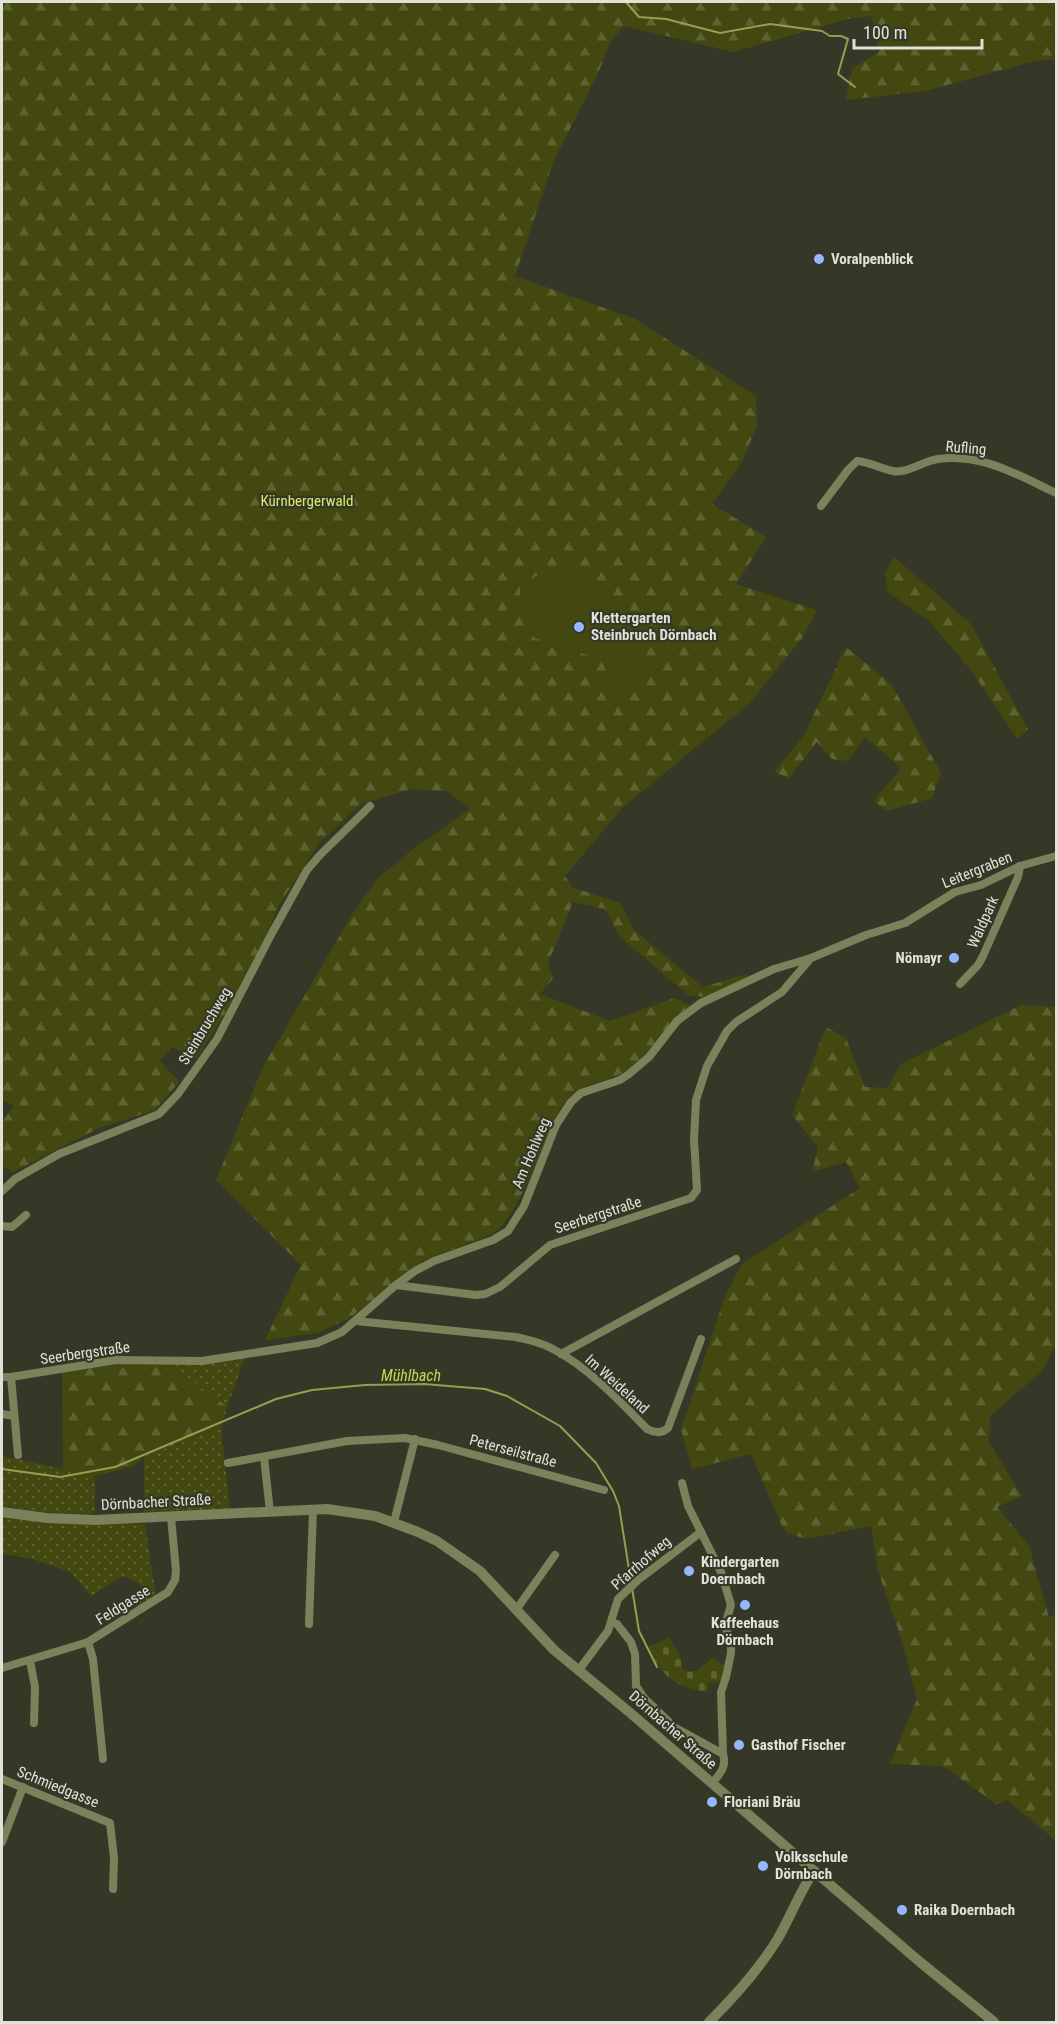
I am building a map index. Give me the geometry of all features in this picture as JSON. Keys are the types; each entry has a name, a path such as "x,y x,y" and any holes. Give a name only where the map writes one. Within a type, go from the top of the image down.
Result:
{"street":[{"name":"Rufling","path":"821,506 857,461 895,472 939,459 981,460 997,465 1056,493"},
{"name":"Steinbruchweg","path":"2,1191 15,1179 59,1154 159,1114 178,1094 217,1039 307,870 370,806"},
{"name":"Leitergraben","path":"811,958 866,935 905,923 949,895 981,885 1020,866 1056,856"},
{"name":"Waldpark","path":"960,984 978,965 983,956 1018,877 1020,866"},
{"name":"Seerbergstraße","path":"2,1377 116,1360 221,1359 317,1342 342,1332 396,1285 476,1295 485,1294 500,1287 550,1245 691,1198 697,1190 694,1139 696,1100 707,1066 736,1022 782,992 811,958"},
{"name":"Am Hohlweg","path":"396,1285 415,1271 435,1261 493,1240 508,1231 524,1206 556,1125 577,1096 591,1088 620,1080 629,1074 650,1057 677,1021 711,997 774,969 811,958"},
{"path":"2,1226 12,1227 26,1215"},
{"name":"Im Weideland","path":"561,1354 736,1258"},
{"name":"Im Weideland","path":"356,1321 516,1337 537,1342 561,1354 598,1380 647,1429 654,1432 668,1428 701,1339"},
{"path":"11,1377 18,1455"},
{"path":"2,1414 14,1416"},
{"name":"Peterseilstraße","path":"228,1463 347,1441 387,1438 415,1439 604,1490"},
{"path":"394,1522 415,1439"},
{"path":"264,1457 270,1512"},
{"path":"682,1483 688,1506 721,1572 731,1605 725,1625 731,1644 731,1653 721,1692 725,1761 724,1768 712,1783"},
{"path":"309,1624 313,1509"},
{"name":"Dörnbacher Straße","path":"2,1512 84,1520 313,1509 359,1513 394,1522 437,1541 471,1563 488,1578 540,1637 578,1671 994,2022"},
{"name":"Feldgasse","path":"2,1668 88,1642 158,1599 172,1586 176,1571 171,1517"},
{"name":"Pfarrhofweg","path":"578,1671 604,1636 611,1622 614,1606 626,1590 701,1532"},
{"path":"516,1610 555,1555"},
{"path":"611,1622 617,1624 631,1642 635,1654 636,1686 644,1698 674,1727 723,1754"},
{"name":"Feldgasse","path":"88,1642 93,1659 103,1760"},
{"path":"30,1661 35,1688 34,1723"},
{"name":"Schmiedgasse","path":"2,1779 110,1823 114,1858 113,1889"},
{"path":"2,1842 23,1787"},
{"path":"710,2022 765,1959 814,1871"}],"green space":[{"name":"Kürnbergerwald","path":"2,2 1056,2 1056,59 1035,61 925,91 846,100 852,69 879,52 872,16 848,19 733,52 624,26 611,41 596,78 553,162 515,276 635,319 756,396 757,426 742,462 712,504 766,537 736,584 817,610 803,637 749,704 623,807 565,876 572,887 620,903 635,931 703,987 746,974 749,977 703,997 688,995 619,936 605,909 573,902 548,963 553,978 540,994 610,1021 674,998 693,1007 650,1052 631,1067 614,1077 583,1088 569,1097 555,1119 514,1209 504,1224 493,1234 424,1260 348,1319 317,1333 265,1340 301,1265 216,1180 263,1067 353,913 378,878 416,847 470,809 447,791 411,789 361,804 319,843 279,905 251,973 196,1059 172,1047 160,1061 179,1082 155,1110 97,1129 13,1172 2,1166 2,1122 14,1106 2,1100"},
{"path":"894,557 971,624 1028,729 1017,739 971,670 929,621 888,592 885,573"},
{"name":"Klettergarten Steinbruch Dörnbach","path":"568,567 603,588 639,641 640,681 632,689 613,687 602,661 535,638 521,615 520,589 536,576"},
{"path":"846,647 892,685 941,773 932,798 887,811 874,801 901,768 865,737 848,761 832,759 817,742 789,778 774,772 803,737"},
{"path":"1021,1005 1056,1007 1056,1344 1042,1371 990,1416 989,1442 1022,1496 997,1507 1029,1546 1049,1617 1056,1615 1056,1841 1007,1800 996,1804 943,1766 890,1764 917,1699 901,1638 878,1571 871,1526 806,1539 787,1533 751,1454 692,1469 681,1430 725,1296 742,1264 860,1188 846,1162 812,1172 818,1147 792,1115 826,1027 846,1038 865,1087 887,1088 901,1064"},
{"path":"244,1359 221,1426 225,1405 166,1362 187,1364"},
{"path":"166,1362 225,1405 221,1426 144,1456 134,1466 95,1476 63,1470 62,1372 112,1365"},
{"path":"221,1426 230,1509 144,1512 144,1456"},
{"path":"2,1456 95,1476 95,1514 42,1512 2,1506"},
{"path":"2,1516 79,1524 145,1524 156,1596 138,1608 134,1595 141,1588 139,1583 123,1576 91,1596 70,1572 29,1558 2,1554"},
{"path":"669,1638 680,1656 683,1669 696,1671 713,1657 724,1666 724,1677 717,1683 708,1683 708,1692 687,1687 671,1679 664,1673 648,1647"}],"waterway":[{"path":"626,2 639,17 666,19 720,33 770,24 822,31 830,36 841,36 848,39 838,74 855,87"},
{"name":"Mühlbach","path":"2,1469 60,1477 115,1467 276,1399 312,1390 365,1385 424,1384 485,1389 507,1396 560,1426 596,1463 619,1506 631,1582"},
{"name":"Mühlbach","path":"632,1588 639,1631 657,1667"}],"place":[{"name":"Voralpenblick","path":"819,259"},
{"name":"Klettergarten Steinbruch Dörnbach","path":"579,627"},
{"name":"Nömayr","path":"954,958"},
{"name":"Kindergarten Doernbach","path":"689,1571"},
{"name":"Kaffeehaus Dörnbach","path":"745,1605"},
{"name":"Gasthof Fischer","path":"739,1745"},
{"name":"Floriani Bräu","path":"712,1802"},
{"name":"Volksschule Dörnbach","path":"763,1866"},
{"name":"Raika Doernbach","path":"902,1910"}]}
